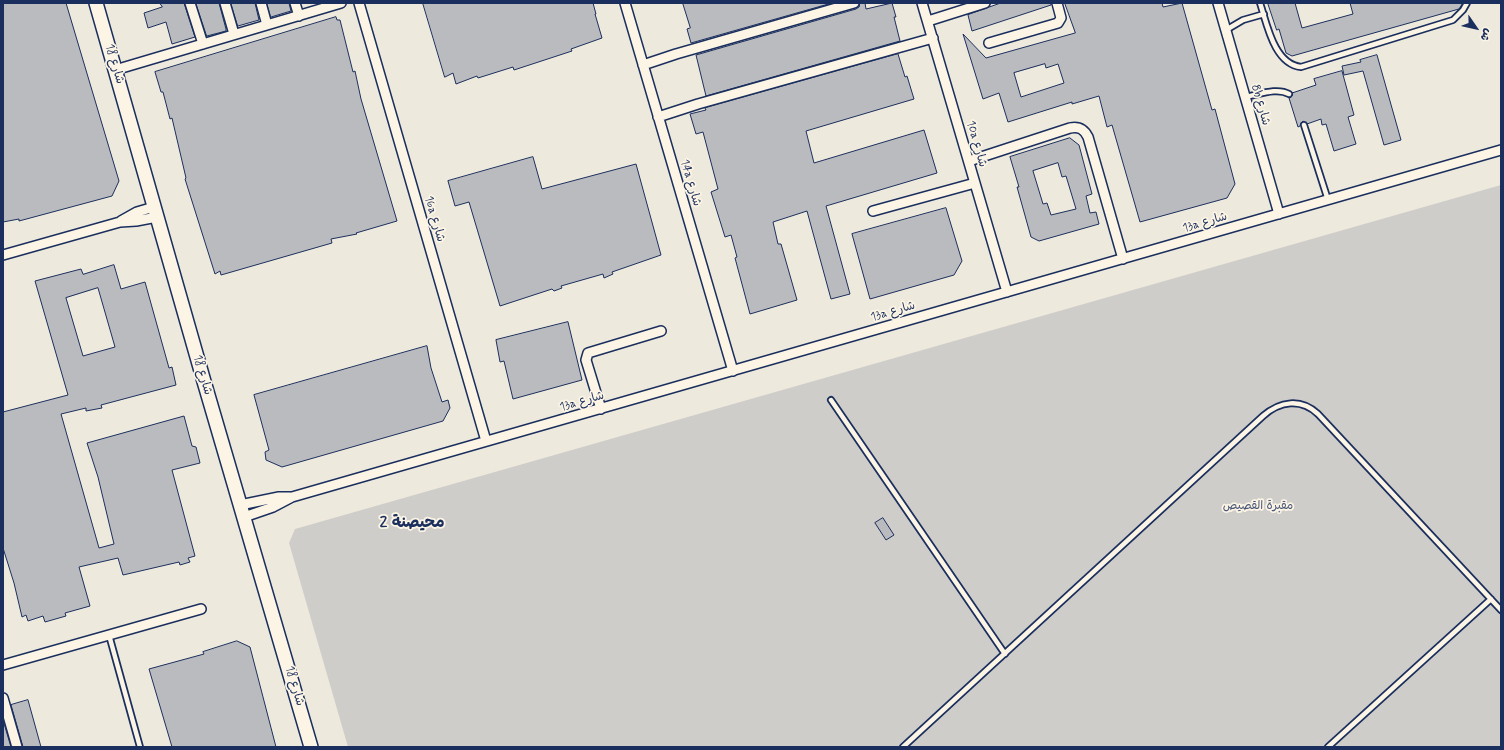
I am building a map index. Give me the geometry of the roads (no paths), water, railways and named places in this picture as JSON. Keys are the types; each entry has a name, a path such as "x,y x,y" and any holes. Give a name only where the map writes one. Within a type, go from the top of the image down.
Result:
{"street":[{"name":"شارع 18","path":"96,3 311,747"},
{"path":"190,3 203,44"},
{"path":"225,3 234,34"},
{"path":"261,3 267,25"},
{"path":"295,3 298,16"},
{"path":"115,70 341,3"},
{"name":"16a شارع","path":"359,3 486,441"},
{"name":"14a شارع","path":"624,3 733,371"},
{"path":"643,65 676,54 854,3"},
{"name":"10a شارع","path":"922,3 1007,292"},
{"path":"928,21 985,3"},
{"path":"989,43 1058,23 1061,18 1057,3"},
{"name":"8b شارع","path":"1218,3 1278,214"},
{"path":"658,117 698,104 932,38"},
{"path":"969,161 1070,128 1079,127 1088,137 1123,259"},
{"name":"13a شارع","path":"244,517 273,507 292,497 1501,150"},
{"path":"873,211 975,182"},
{"path":"3,255 120,222 137,212 156,212"},
{"path":"601,408 586,360 588,353 661,331"},
{"name":"13a شارع","path":"240,505 279,497 292,497"},
{"path":"3,665 201,609"},
{"path":"3,698 17,747"}],"lane":[{"path":"1260,3 1276,48 1289,63 1301,67 1453,20 1464,10 1467,3"},
{"path":"1226,30 1243,20 1264,14"},
{"path":"1245,97 1277,91 1286,92 1289,94"},
{"path":"1304,125 1328,200"},
{"path":"831,400 1005,654"},
{"path":"903,747 1263,416 1275,408 1287,403 1307,406 1318,414 1501,610"},
{"path":"1328,747 1491,599"},
{"path":"109,635 140,747"}],"district":[{"name":"محيصنة 2","path":"412,524"}],"park label":[{"name":"مقبرة القصيص","path":"1258,506"}]}
